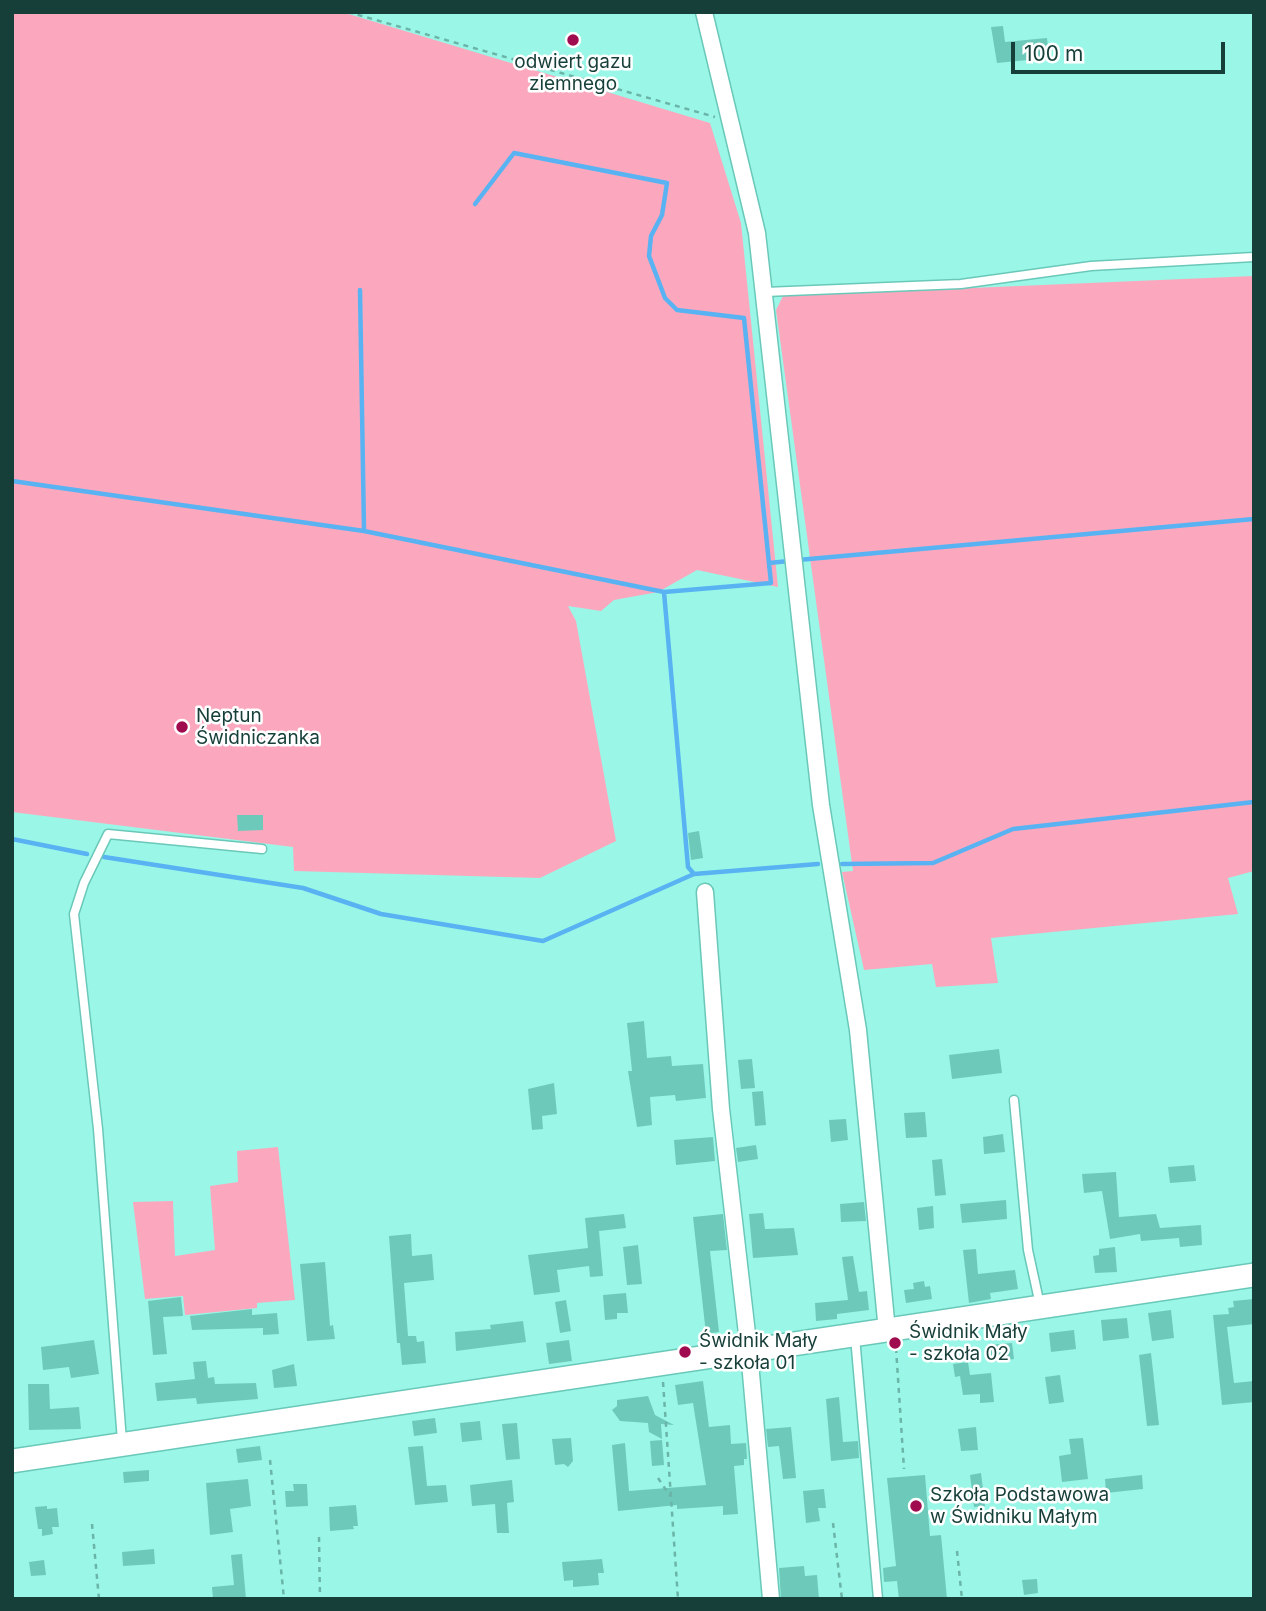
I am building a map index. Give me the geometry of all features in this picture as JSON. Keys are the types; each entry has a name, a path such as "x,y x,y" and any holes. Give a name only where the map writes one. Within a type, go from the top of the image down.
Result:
{"street":[{"path":"704,12 757,233 830,870 858,1030 895,1338"},
{"path":"705,892 722,1109 749,1351 771,1599"},
{"path":"12,1461 855,1336 895,1338 1041,1308 1254,1275"}],"lane":[{"path":"765,292 961,284 1091,266 1254,257"},
{"path":"122,1445 98,1129 74,914 83,883 108,834 262,849"},
{"path":"1014,1100 1028,1250 1041,1308"},
{"path":"855,1336 878,1599"}],"path":[{"path":"348,12 567,77 723,120 730,118"},
{"path":"895,1338 904,1469"},
{"path":"663,1381 678,1599"},
{"path":"270,1460 284,1599"},
{"path":"658,1478 672,1499"},
{"path":"832,1523 842,1599"},
{"path":"92,1524 99,1599"},
{"path":"318,1537 320,1599"},
{"path":"957,1551 962,1599"}],"shaded area":[{"path":"12,12 342,12 710,123 741,223 778,587 697,570 658,592 614,600 601,611 568,606 576,621 616,841 540,878 294,871 293,847 12,812"},
{"path":"1254,276 1254,871 1228,878 1238,914 991,938 998,983 936,987 932,964 864,970 842,872 853,871 776,310 783,296"},
{"path":"278,1147 295,1300 257,1303 257,1308 185,1315 183,1296 145,1299 133,1202 173,1201 175,1256 215,1250 210,1186 238,1182 237,1151"}],"building":[{"path":"1003,26 1005,42 1047,38 1049,58 997,63 991,27"},
{"path":"237,815 263,815 263,830 238,831"},
{"path":"699,831 703,858 691,860 688,833"},
{"path":"644,1021 647,1058 671,1056 672,1066 703,1064 706,1098 676,1101 675,1095 650,1097 652,1125 637,1127 628,1071 632,1071 627,1023"},
{"path":"999,1049 1002,1073 952,1079 949,1055"},
{"path":"752,1059 755,1088 741,1089 738,1060"},
{"path":"554,1083 557,1114 542,1116 543,1129 532,1130 528,1089"},
{"path":"763,1091 766,1125 755,1126 752,1092"},
{"path":"925,1112 927,1137 906,1138 904,1113"},
{"path":"846,1119 848,1140 831,1142 829,1120"},
{"path":"1003,1134 1005,1152 984,1154 983,1137"},
{"path":"713,1137 715,1161 676,1165 674,1140"},
{"path":"756,1145 758,1159 738,1162 736,1148"},
{"path":"942,1159 946,1195 935,1196 932,1160"},
{"path":"1194,1165 1196,1181 1170,1183 1168,1167"},
{"path":"1116,1172 1119,1217 1156,1214 1160,1228 1201,1225 1202,1245 1180,1247 1179,1238 1141,1241 1140,1234 1110,1239 1102,1191 1084,1193 1082,1174"},
{"path":"1006,1200 1007,1219 962,1223 960,1204"},
{"path":"864,1202 866,1221 841,1222 840,1204"},
{"path":"933,1206 934,1228 919,1230 917,1208"},
{"path":"763,1213 765,1229 794,1228 798,1255 753,1258 749,1214"},
{"path":"624,1214 626,1228 599,1231 603,1276 590,1277 589,1266 557,1270 560,1292 534,1295 528,1255 588,1248 585,1218"},
{"path":"723,1214 727,1250 710,1251 719,1332 706,1334 693,1217"},
{"path":"411,1234 412,1256 432,1254 434,1280 404,1283 408,1336 416,1336 417,1342 424,1341 426,1363 402,1365 400,1343 397,1343 389,1236"},
{"path":"638,1245 642,1284 627,1285 623,1247"},
{"path":"1115,1247 1117,1272 1095,1273 1093,1256 1099,1255 1099,1249"},
{"path":"976,1249 978,1274 1015,1270 1018,1289 990,1293 991,1299 969,1303 963,1250"},
{"path":"853,1256 859,1292 867,1291 869,1310 837,1314 837,1319 816,1321 815,1303 848,1300 842,1257"},
{"path":"325,1262 330,1326 333,1325 335,1339 307,1341 300,1264"},
{"path":"924,1281 925,1287 930,1286 932,1299 906,1303 904,1290 914,1289 913,1283"},
{"path":"626,1293 628,1313 617,1313 617,1319 605,1320 603,1295"},
{"path":"181,1297 183,1316 163,1317 167,1354 153,1355 148,1301"},
{"path":"1254,1299 1254,1324 1227,1327 1234,1383 1254,1381 1254,1402 1222,1405 1213,1315 1229,1314 1228,1308 1234,1307 1233,1301"},
{"path":"566,1300 571,1331 560,1333 555,1302"},
{"path":"252,1309 252,1315 277,1313 279,1334 263,1335 263,1328 192,1330 190,1316"},
{"path":"1171,1310 1174,1338 1152,1341 1148,1313"},
{"path":"1127,1318 1129,1338 1103,1341 1101,1320"},
{"path":"523,1321 526,1342 456,1351 455,1332 491,1329 490,1325"},
{"path":"1074,1330 1076,1349 1051,1352 1049,1333"},
{"path":"94,1340 99,1374 71,1378 69,1367 43,1370 41,1347"},
{"path":"569,1340 572,1361 549,1364 546,1343"},
{"path":"1012,1343 1014,1359 992,1362 990,1345"},
{"path":"1151,1353 1159,1425 1147,1426 1139,1355"},
{"path":"206,1361 208,1378 214,1377 215,1384 256,1383 258,1399 197,1404 196,1398 157,1401 155,1383 195,1379 193,1362"},
{"path":"968,1362 970,1375 991,1373 994,1402 980,1403 980,1394 963,1395 960,1376 955,1377 953,1364"},
{"path":"294,1364 297,1386 274,1388 272,1370"},
{"path":"1060,1375 1064,1402 1049,1404 1045,1377"},
{"path":"703,1381 709,1427 730,1425 731,1444 746,1443 747,1459 744,1459 744,1465 734,1466 738,1514 723,1515 723,1506 677,1509 677,1505 618,1511 612,1445 625,1443 629,1491 706,1485 693,1403 678,1405 675,1385"},
{"path":"28,1384 49,1384 50,1409 79,1407 81,1429 29,1430"},
{"path":"648,1396 655,1415 674,1425 661,1424 662,1439 649,1432 648,1423 620,1421 612,1410 617,1406 617,1400"},
{"path":"839,1397 843,1442 858,1441 859,1458 831,1461 826,1399"},
{"path":"435,1418 437,1433 414,1436 412,1421"},
{"path":"480,1421 482,1440 462,1442 460,1423"},
{"path":"517,1423 520,1459 506,1460 502,1424"},
{"path":"791,1427 796,1478 783,1479 779,1446 768,1447 766,1429"},
{"path":"976,1427 978,1450 961,1451 958,1429"},
{"path":"571,1438 573,1461 568,1467 564,1464 555,1465 552,1439"},
{"path":"1083,1438 1088,1479 1062,1482 1059,1456 1071,1454 1069,1439"},
{"path":"662,1440 664,1465 652,1466 650,1441"},
{"path":"260,1446 262,1460 238,1463 236,1449"},
{"path":"423,1446 427,1486 446,1485 448,1502 415,1505 408,1447"},
{"path":"149,1470 149,1481 124,1483 123,1472"},
{"path":"981,1473 985,1506 974,1507 970,1475"},
{"path":"925,1475 930,1536 941,1535 947,1599 899,1599 897,1581 884,1582 883,1568 896,1566 887,1478"},
{"path":"1142,1475 1143,1489 1106,1493 1105,1479"},
{"path":"248,1479 251,1506 230,1509 233,1532 210,1535 206,1483"},
{"path":"512,1480 514,1502 507,1503 509,1533 497,1533 495,1504 472,1506 470,1485"},
{"path":"293,1484 307,1484 308,1506 286,1507 285,1491 294,1491"},
{"path":"824,1489 826,1508 818,1508 820,1521 806,1523 803,1491"},
{"path":"356,1505 358,1526 353,1526 354,1529 330,1531 329,1507"},
{"path":"47,1506 47,1509 57,1508 59,1527 52,1527 53,1534 42,1536 42,1529 38,1529 35,1507"},
{"path":"154,1549 155,1564 123,1566 122,1552"},
{"path":"242,1554 246,1599 213,1599 212,1587 234,1585 231,1555"},
{"path":"602,1559 604,1573 598,1573 599,1585 573,1587 573,1580 564,1581 562,1562"},
{"path":"44,1560 46,1575 31,1576 29,1562"},
{"path":"804,1566 805,1576 817,1575 819,1599 781,1599 779,1568"},
{"path":"1037,1579 1038,1593 1024,1595 1022,1580"}],"waterway":[{"path":"12,481 364,531 664,592 771,583 744,318 677,310 665,298 649,256 651,236 662,215 667,183 514,153 475,204"},
{"path":"360,290 364,530"},
{"path":"798,560 1254,519"},
{"path":"769,563 789,561"},
{"path":"104,857 303,888 381,914 543,941 694,874 688,867 664,592"},
{"path":"842,864 933,863 1013,829 1254,802"},
{"path":"12,839 87,854"},
{"path":"694,874 818,864"}],"place":[{"name":"odwiert gazu ziemnego","path":"573,40"},
{"name":"Neptun Świdniczanka","path":"182,727"},
{"name":"Świdnik Mały - szkoła 02","path":"895,1343"},
{"name":"Świdnik Mały - szkoła 01","path":"685,1352"},
{"name":"Szkoła Podstawowa w Świdniku Małym","path":"916,1506"}]}
